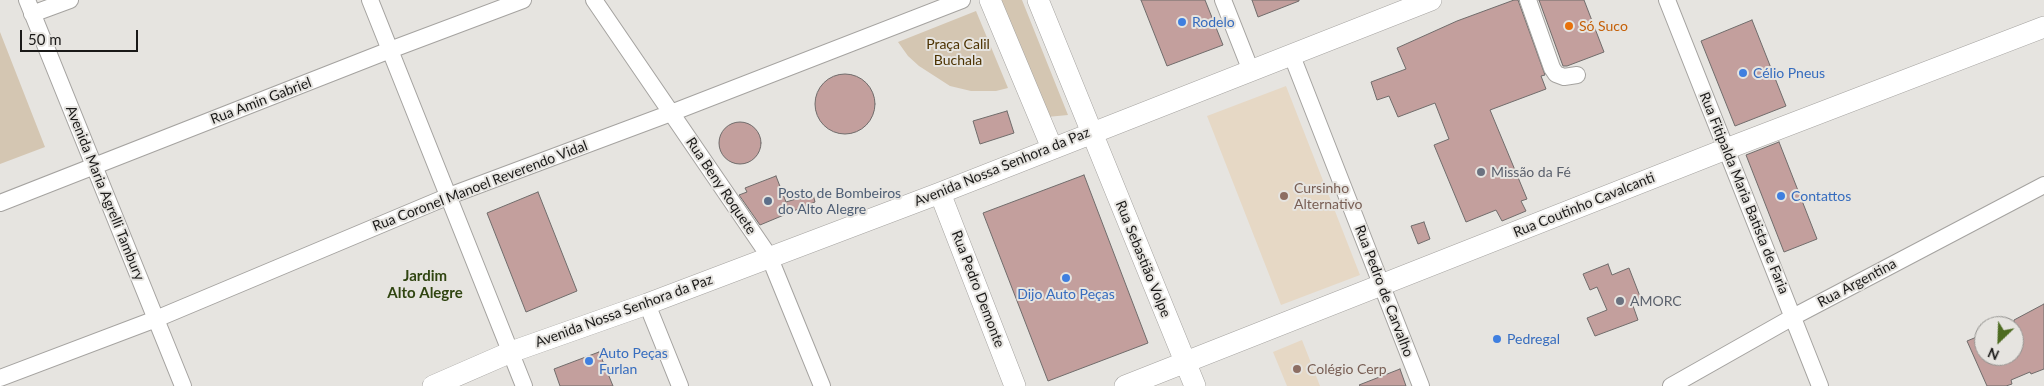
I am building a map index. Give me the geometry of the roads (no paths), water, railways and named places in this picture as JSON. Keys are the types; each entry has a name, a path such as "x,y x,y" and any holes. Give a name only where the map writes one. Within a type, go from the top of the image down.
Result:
{"main road":[{"path":"990,0 1052,148"},
{"name":"Rua Sebastião Volpe","path":"1038,0 1195,386"},
{"name":"Avenida Nossa Senhora da Paz","path":"433,386 511,352 647,304 769,256 940,193 1092,132 1292,56 1418,2"},
{"name":"Rua Coutinho Cavalcanti","path":"1125,386 2044,26"},
{"name":"Rua Pedro Demonte","path":"940,193 1015,386"}],"street":[{"path":"30,7 70,0"},
{"path":"370,0 524,386"},
{"name":"Rua Amin Gabriel","path":"0,204 390,50 523,0"},
{"name":"Rua Beny Roquete","path":"594,0 769,256 822,386"},
{"name":"Rua Coronel Manoel Reverendo Vidal","path":"0,378 156,319 449,196 671,113 962,0"},
{"path":"1223,0 1251,71"},
{"path":"1528,0 1552,68 1556,74 1564,77 1577,75"},
{"name":"Rua Fitipalda Maria Batista de Faria","path":"1667,0 1820,386"},
{"name":"Avenida Maria Agrelli Tambury","path":"30,7 183,386"},
{"name":"Rua Pedro de Carvalho","path":"1292,56 1422,386"},
{"name":"Rua Argentina","path":"1671,386 1793,317 2042,190"},
{"path":"647,304 680,386"}],"place":[{"name":"Rodelo","path":"1182,22"},
{"name":"Só Suco","path":"1569,26"},
{"name":"Célio Pneus","path":"1743,73"},
{"name":"Missão da Fé","path":"1481,172"},
{"name":"Cursinho Alternativo","path":"1284,196"},
{"name":"Contattos","path":"1781,196"},
{"name":"Posto de Bombeiros do Alto Alegre","path":"768,201"},
{"name":"Dijo Auto Peças","path":"1066,278"},
{"name":"AMORC","path":"1620,301"},
{"name":"Pedregal","path":"1497,339"},
{"name":"Auto Peças Furlan","path":"589,361"},
{"name":"Colégio Cerp","path":"1297,369"}],"district":[{"name":"Jardim Alto Alegre","path":"425,284"}],"park label":[{"name":"Praça Calil Buchala","path":"958,52"}]}
